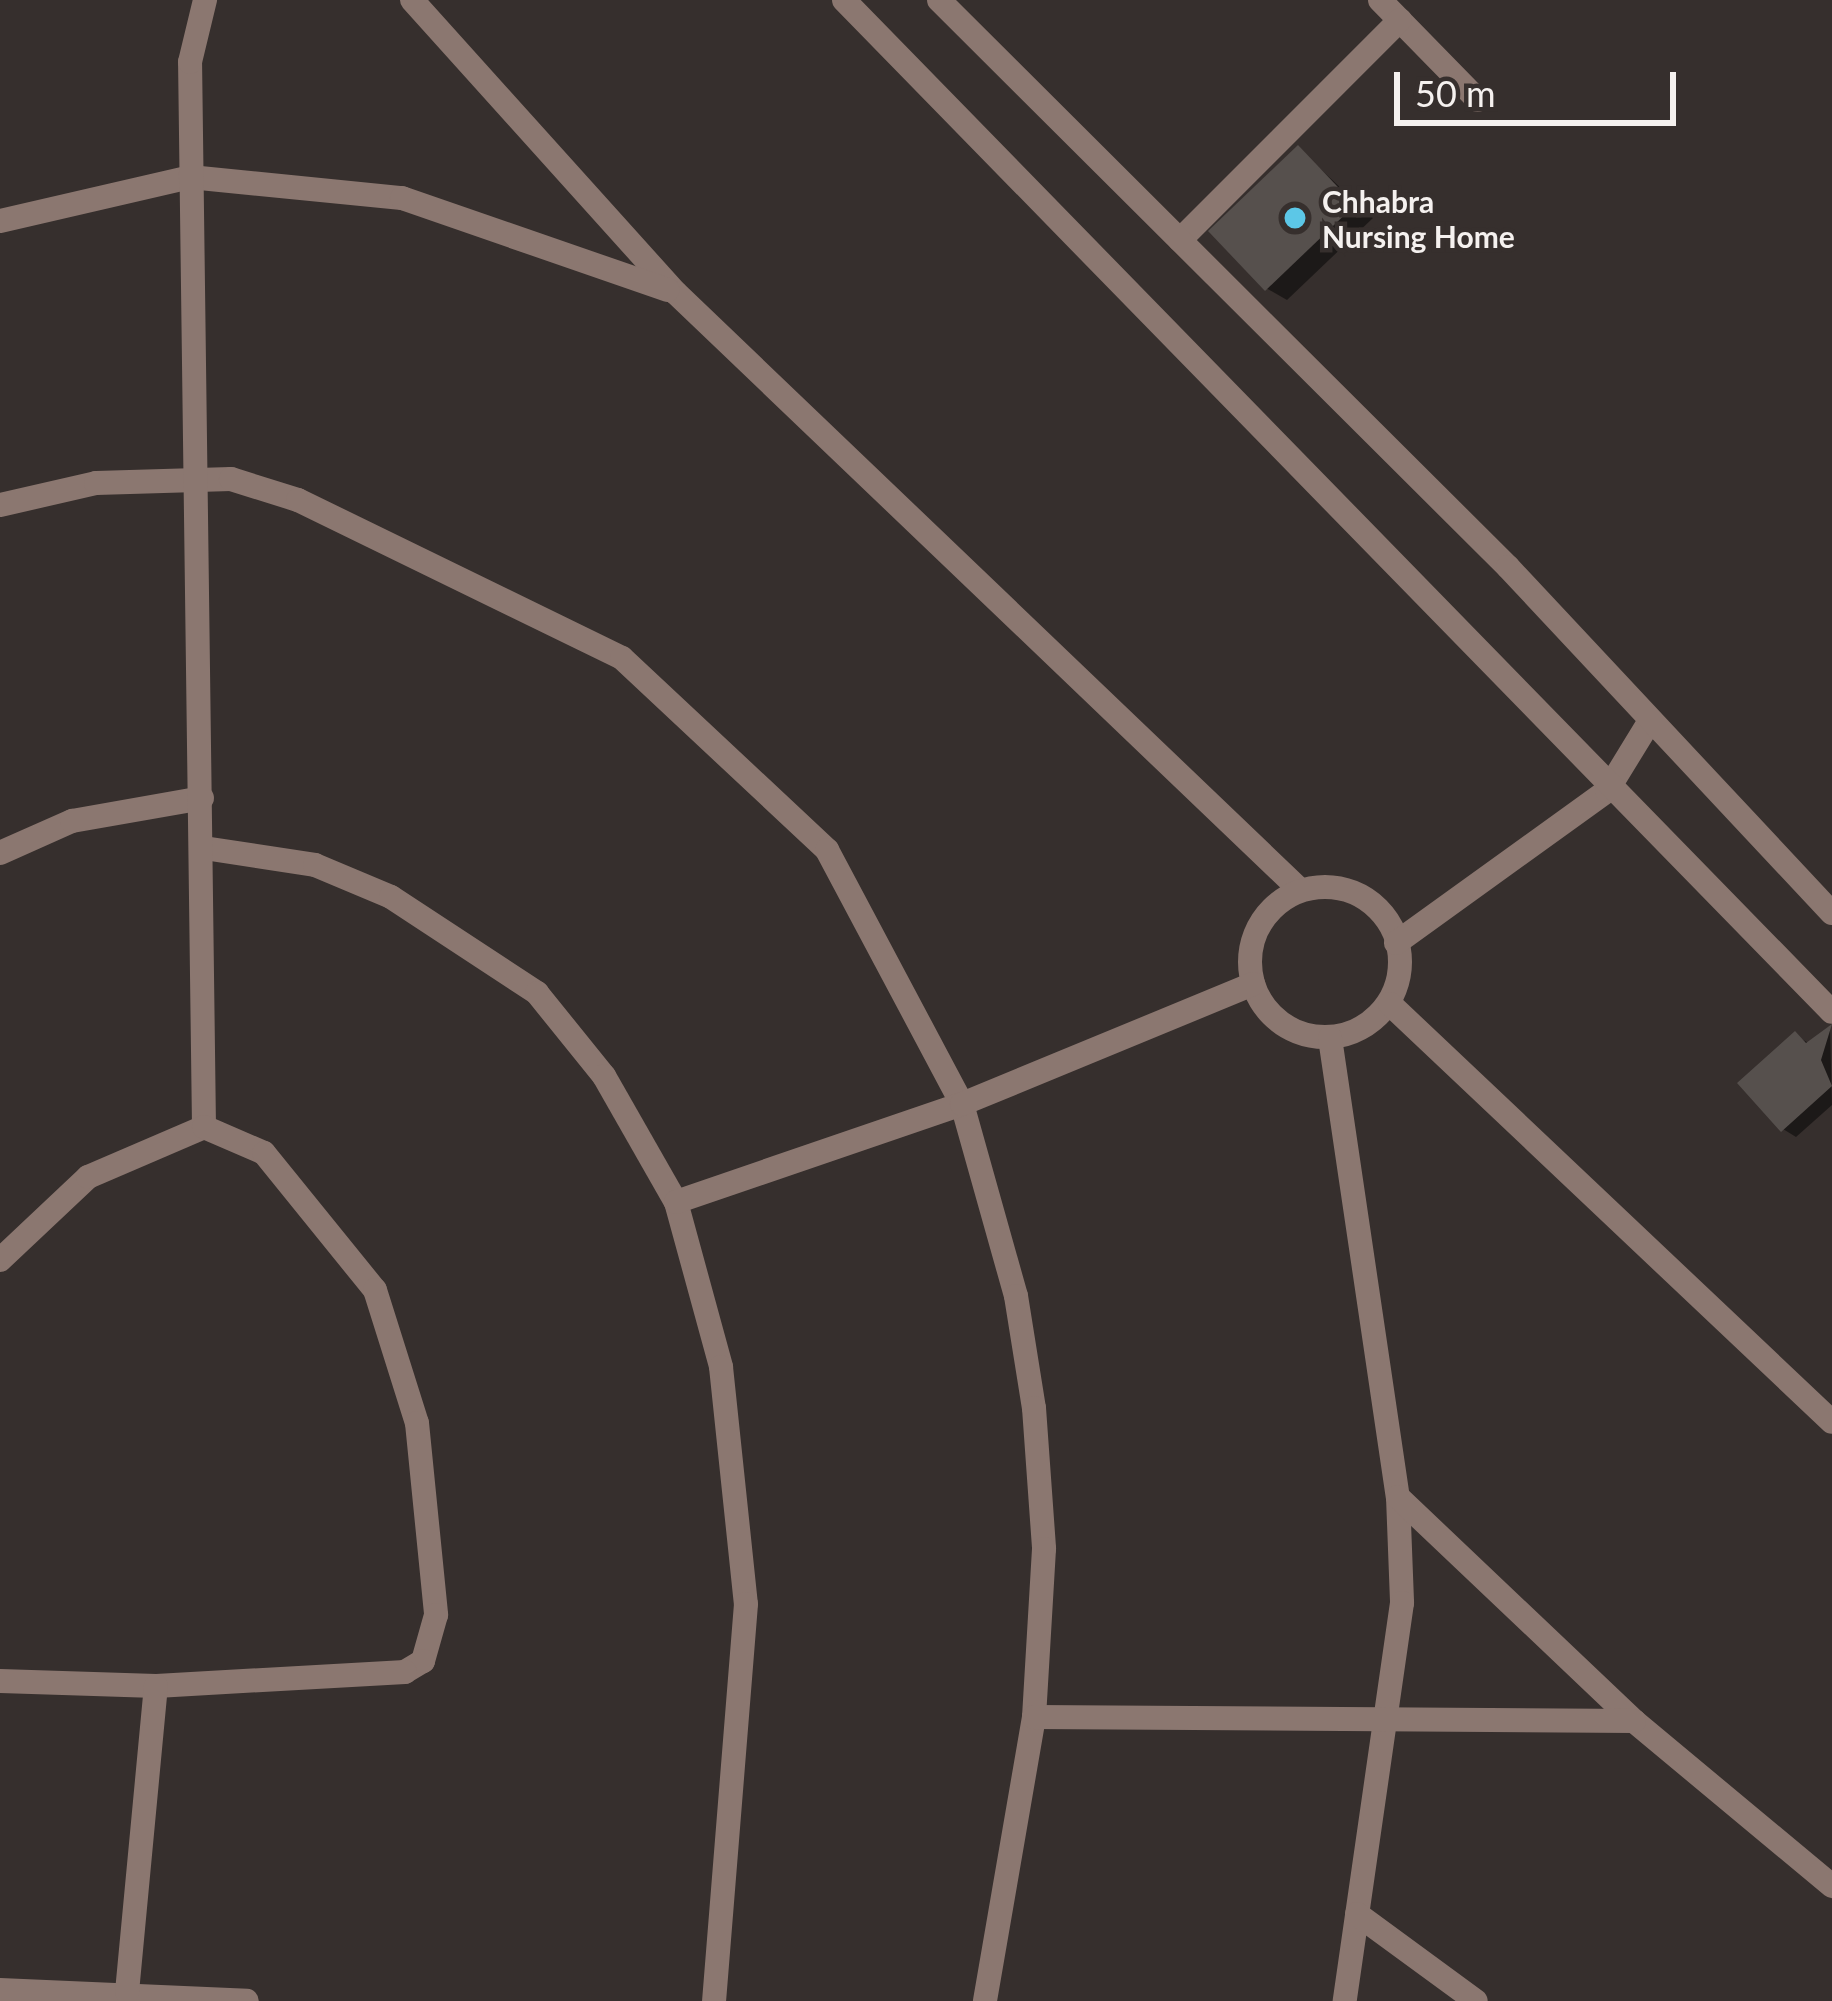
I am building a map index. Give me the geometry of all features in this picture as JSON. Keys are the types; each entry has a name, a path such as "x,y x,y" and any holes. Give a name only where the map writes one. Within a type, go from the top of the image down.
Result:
{"street":[{"path":"203,1126 204,848 190,62 205,0"},
{"path":"412,0 676,293 1299,889 1354,896 1396,943 1404,968 1390,1004 1330,1038 1284,1022 1252,984 1253,935 1299,889"},
{"path":"844,0 1607,791 1832,1012"},
{"path":"939,0 1508,567 1648,724 1832,913"},
{"path":"1380,0 1478,100"},
{"path":"1180,240 1400,20"},
{"path":"0,221 190,177 402,198 578,250 676,293"},
{"path":"0,505 96,483 196,480 298,500 622,658 827,850 962,1104 1016,1296 1034,1408 1044,1549 1034,1717 985,2001"},
{"path":"1396,943 1607,791 1648,724"},
{"path":"0,853 72,821 202,798"},
{"path":"204,848 315,866 391,897 537,993 604,1076 676,1202 732,1428 746,1604 714,2001"},
{"path":"676,1202 962,1104 1252,984"},
{"path":"1390,1004 1832,1422"},
{"path":"1330,1038 1398,1497 1393,1711 1345,2001"},
{"path":"0,1260 88,1178 203,1126 263,1153 375,1290 417,1423 436,1616 423,1661 405,1672 156,1686 0,1681"},
{"path":"1398,1497 1634,1721 1832,1886"},
{"path":"127,1992 156,1686"},
{"path":"1034,1717 1393,1711 1634,1721"},
{"path":"1357,1914 1476,2001"},
{"path":"0,1990 127,1992 247,2001"}],"building":[{"path":"1298,145 1355,205 1265,291 1208,231"},
{"path":"1832,1024 1821,1060 1832,1086 1781,1132 1737,1083 1795,1031 1806,1043"}],"place":[{"name":"Chhabra Nursing Home","path":"1295,218"}]}
